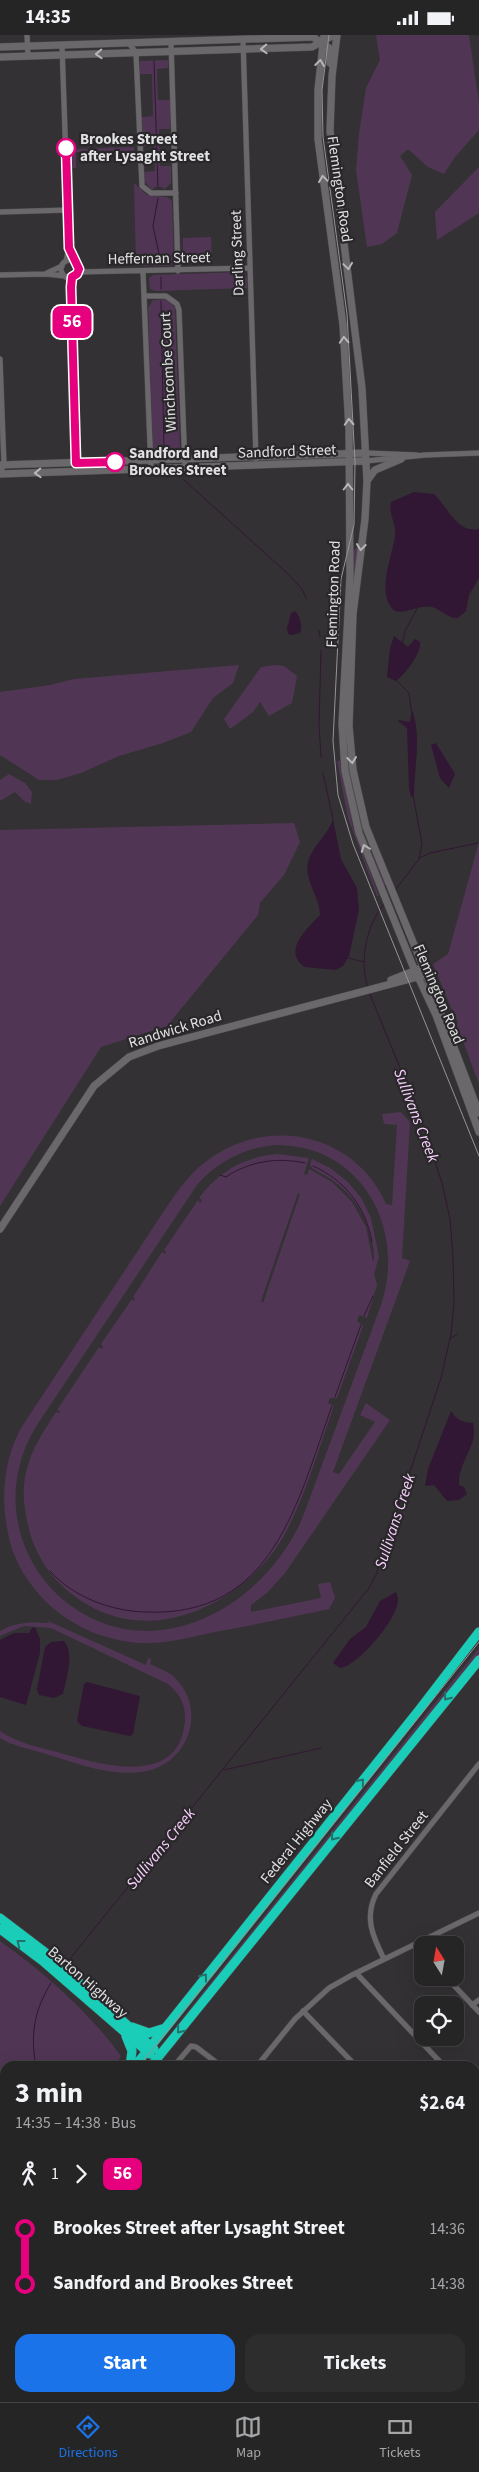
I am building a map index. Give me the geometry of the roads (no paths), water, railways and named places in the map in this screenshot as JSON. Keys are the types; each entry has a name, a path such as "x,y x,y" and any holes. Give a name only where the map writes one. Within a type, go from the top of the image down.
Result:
{"highway":[{"name":"Federal Highway","path":"138,2061 419,1710 479,1632"},
{"name":"Federal Highway","path":"156,2060 479,1660"},
{"name":"Barton Highway","path":"0,1918 28,1937 149,2048 156,2060"},
{"name":"Barton Highway","path":"0,1929 126,2028"},
{"path":"131,2061 132,2051 126,2028 149,2033 159,2031 165,2027"}],"main road":[{"path":"0,57 312,47 324,39 336,35"},
{"name":"Flemington Road","path":"336,35 330,131 362,388 367,481 365,519 353,613 350,745 360,805 396,902 425,971 479,1132"},
{"path":"0,47 171,42 207,38 313,37 324,39"},
{"path":"324,39 330,51 328,115 330,131"},
{"name":"Flemington Road","path":"324,39 318,90 318,139 343,325 349,459 350,576 342,723 345,771 359,833 389,910 416,974 436,1015 466,1089 479,1113"},
{"name":"Sandford Street","path":"0,473 185,468 256,462 366,457"},
{"path":"367,481 376,470 401,459"},
{"name":"Sandford Street","path":"2,465 185,460 256,462"},
{"name":"Randwick Road","path":"0,1229 94,1086 129,1057 158,1046 425,971"}],"street":[{"path":"27,35 28,56"},
{"path":"207,38 208,50"},
{"name":"Darling Street","path":"243,39 256,462"},
{"path":"171,42 178,271"},
{"path":"129,43 136,53 141,184 149,193 176,193"},
{"path":"136,53 142,43"},
{"path":"46,273 62,266 66,261 69,248 62,45"},
{"path":"0,212 68,210"},
{"path":"0,275 46,273 68,277 78,272 76,262 69,248"},
{"path":"66,261 76,262"},
{"name":"Heffernan Street","path":"76,262 98,272"},
{"path":"62,266 71,287 77,472"},
{"name":"Heffernan Street","path":"78,272 143,272 250,268"},
{"path":"143,272 144,296"},
{"name":"Winchcombe Court","path":"151,469 144,296 166,296 177,304 179,310 185,468"},
{"path":"0,359 2,465 0,473"},
{"path":"366,457 479,453"},
{"path":"366,457 401,459 425,455"},
{"name":"Banfield Street","path":"384,1959 372,1933 370,1923 370,1909 376,1894 479,1764"},
{"path":"432,1936 479,1913"},
{"path":"261,2061 302,2011 329,1988 414,1945"},
{"path":"356,1973 439,2061"},
{"path":"454,1986 479,2012"},
{"path":"472,2005 479,2000"},
{"path":"302,2011 351,2061"},
{"path":"178,2061 192,2046 214,2061"}],"waterway":[{"path":"154,61 158,188"},
{"path":"158,198 153,226 161,263"},
{"path":"161,277 161,289"},
{"path":"161,301 164,450"},
{"path":"184,480 287,573 302,589 306,598"},
{"name":"Sullivans Creek","path":"402,644 405,631 418,607"},
{"path":"319,630 320,637"},
{"path":"321,650 319,724 321,757"},
{"name":"Sullivans Creek","path":"396,680 409,693 412,716"},
{"path":"323,773 333,819"},
{"name":"Sullivans Creek","path":"396,889 419,859 422,844 413,795"},
{"path":"419,858 430,853 478,843"},
{"name":"Sullivans Creek","path":"368,988 364,967 366,944 373,923 384,904"},
{"path":"348,958 364,962"},
{"name":"Sullivans Creek","path":"69,1960 369,1588 376,1575 441,1378 451,1334 454,1304 450,1219 442,1183 421,1119 369,992"},
{"path":"220,1175 226,1177 245,1167 264,1162 284,1160 305,1163"},
{"path":"313,1166 335,1179 352,1196 365,1217 372,1242"},
{"path":"364,1316 373,1296"},
{"path":"335,1397 361,1325"},
{"name":"Sullivans Creek","path":"451,1338 458,1334"},
{"path":"50,1571 70,1588 93,1601 132,1611 189,1609 224,1596 252,1575 274,1547 291,1515 306,1480 332,1406"},
{"path":"224,1770 321,1748"},
{"name":"Sullivans Creek","path":"35,2061 33,2044 37,2013 51,1983"}],"tram line":[{"path":"329,35 322,90 323,137 347,314 355,462 354,525 341,579 333,741 338,795 353,844 479,1156"},
{"path":"143,2061 479,1642"}],"place":[{"name":"Brookes Street after Lysaght Street","path":"66,148"},
{"name":"Sandford and Brookes Street","path":"115,462"}]}
